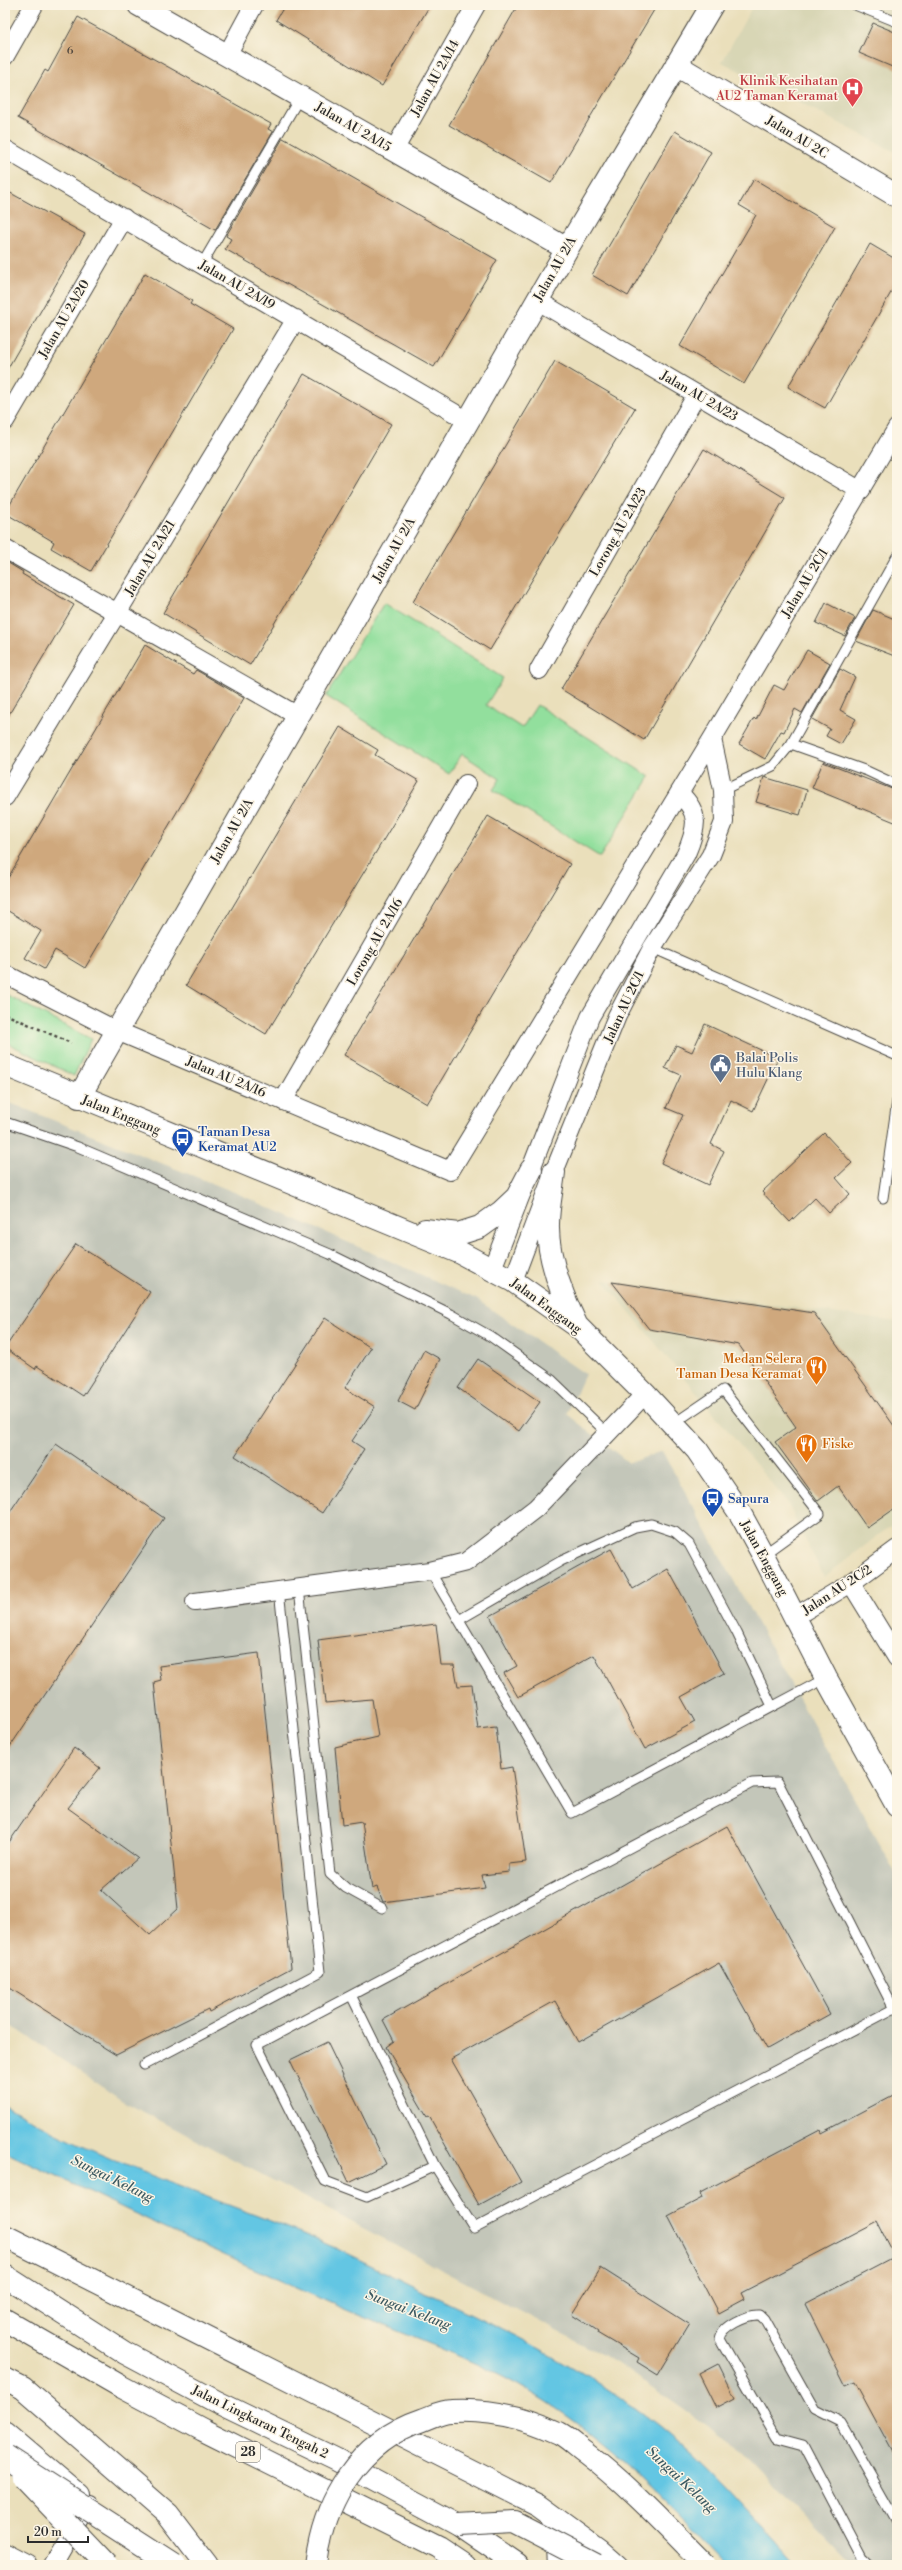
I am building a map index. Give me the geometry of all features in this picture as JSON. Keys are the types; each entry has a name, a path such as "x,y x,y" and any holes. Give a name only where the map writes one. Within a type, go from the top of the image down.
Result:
{"main road":[{"name":"Jalan AU 2A/15","path":"139,5 567,249"},
{"name":"Jalan AU 2/A","path":"79,1097 567,249 712,5"},
{"name":"Jalan AU 2C","path":"676,65 897,196"},
{"name":"Jalan Enggang","path":"5,1065 79,1097 461,1253 514,1281 577,1326 645,1394 701,1456 741,1515 796,1616 826,1678 897,1806"},
{"path":"390,1225 458,1234 480,1227 501,1212 517,1197 531,1170"},
{"path":"554,1172 548,1226 560,1288 577,1326"},
{"path":"5,2236 66,2269 538,2505 601,2551 617,2565"},
{"name":"Jalan Lingkaran Tengah 2","path":"5,2276 125,2353 217,2402 335,2459 458,2525 517,2565"},
{"name":"28","path":"5,2320 203,2430 438,2547 465,2565"},
{"path":"5,2379 23,2388 168,2514 207,2565"},
{"path":"316,2565 318,2542 330,2507 344,2480 362,2459 380,2441 402,2427 449,2411 501,2412 560,2434 604,2467 705,2565"},
{"path":"5,2433 89,2504 145,2557 157,2565"},
{"path":"5,2457 108,2565"},
{"path":"5,2457 174,2565"},
{"path":"538,2505 558,2546 559,2565"},
{"path":"458,2525 514,2522 597,2565"}],"street":[{"path":"5,56 34,5"},
{"path":"227,55 254,5"},
{"name":"Jalan AU 2A/14","path":"394,150 476,5"},
{"name":"Jalan AU 2A/19","path":"5,149 468,421"},
{"name":"Jalan AU 2A/20","path":"5,421 124,218"},
{"name":"Jalan AU 2A/23","path":"538,301 861,491"},
{"name":"Jalan AU 2A/21","path":"5,797 296,319"},
{"name":"Lorong AU 2A/23","path":"539,670 697,394"},
{"name":"Jalan AU 2C/1","path":"450,1170 861,491 897,428"},
{"path":"5,549 298,716"},
{"name":"Jalan AU 2C/1","path":"514,1281 554,1172 617,1016 652,948 711,855 724,822 723,790 712,738"},
{"name":"Lorong AU 2A/16","path":"283,1101 466,784"},
{"name":"Jalan AU 2C/1","path":"492,1269 590,1017 686,854 694,837 695,819 692,805 679,793"},
{"name":"Jalan AU 2A/16","path":"5,974 117,1031 450,1170"},
{"path":"195,1602 430,1571 466,1562 492,1545 536,1508 645,1394"},
{"name":"Jalan AU 2C/2","path":"796,1616 851,1583 897,1549"},
{"path":"851,1583 897,1658"},
{"path":"54,2565 89,2504"},
{"path":"5,2553 28,2565"}],"lane":[{"path":"855,5 897,22"},
{"path":"202,264 300,97"},
{"path":"723,790 773,766 791,744 897,556"},
{"path":"791,744 867,771 897,785"},
{"path":"634,940 897,1056"},
{"path":"883,1198 897,1101"},
{"path":"5,1122 78,1147 330,1254 450,1314 490,1336 552,1380 607,1433"},
{"path":"673,1424 723,1390 820,1514 763,1555"},
{"path":"459,1620 561,1561 635,1528 651,1524 675,1532 689,1544 737,1633 772,1706"},
{"path":"430,1571 572,1813 826,1678"},
{"path":"299,1588 330,1874 346,1888 382,1908"},
{"path":"144,2065 320,1972 279,1590"},
{"path":"352,1997 434,2166 474,2228 895,2008 778,1782 752,1782 352,1997 257,2045 325,2181 367,2197 434,2166"},
{"path":"869,2565 863,2559 803,2445 777,2438 720,2339 726,2328 753,2314 760,2315 764,2319 815,2410 841,2423 897,2522"}],"path":[{"path":"5,1014 71,1043"}],"shaded area":[{"name":"Klinik Kesihatan AU2 Taman Keramat","path":"753,5 897,5 897,153 722,62"},
{"path":"5,1101 234,1192 476,1299 585,1374 567,1414 629,1463 662,1451 897,1876 897,2565 854,2565 744,2452 616,2362 121,2100 5,2021"},
{"path":"603,1280 897,1322 897,1521 824,1577 787,1502"}],"green space":[{"path":"384,603 503,678 486,705 522,728 537,705 650,777 600,857 493,790 500,779 462,754 449,774 326,696"},
{"path":"5,994 91,1039 74,1076 5,1042"}],"water":[{"name":"Sungai Kelang","path":"5,2105 40,2125 114,2160 151,2176 303,2234 334,2248 486,2321 546,2352 604,2386 632,2405 678,2441 730,2492 796,2565 728,2565 647,2482 625,2462 581,2426 531,2392 477,2364 335,2305 169,2230 5,2152"}],"building":[{"path":"285,5 430,5 382,86 276,20"},
{"path":"518,5 657,5 551,183 449,125"},
{"path":"78,17 271,124 268,129 273,132 215,230 18,118 45,70 48,72"},
{"path":"873,23 897,33 897,69 859,53"},
{"path":"675,131 711,152 628,296 592,275"},
{"path":"283,138 497,260 434,367 225,249 231,239 226,236"},
{"path":"754,179 835,227 744,384 680,346 756,215 739,205"},
{"path":"5,190 85,234 5,373"},
{"path":"870,244 897,260 897,282 825,408 788,387"},
{"path":"145,273 192,301 190,304 233,329 91,571 51,548 54,542 5,513"},
{"path":"555,361 635,408 490,650 413,602"},
{"path":"304,374 391,424 250,665 163,613"},
{"path":"704,449 785,498 644,740 561,689"},
{"path":"5,561 23,572 22,574 74,605 5,721"},
{"path":"826,603 855,618 845,636 816,623"},
{"path":"873,610 897,620 897,657 856,641"},
{"path":"145,645 193,674 196,670 244,698 85,968 55,950 44,969 25,958 41,931 5,909 5,883"},
{"path":"807,650 830,663 802,713 795,709 784,732 781,731 765,759 739,744 754,718 756,720 774,685 784,690"},
{"path":"840,669 855,677 840,710 856,719 841,744 826,736 830,729 812,719"},
{"path":"340,727 378,750 375,755 419,781 266,1034 186,985"},
{"path":"823,762 897,791 897,823 812,788"},
{"path":"764,777 807,790 800,815 756,802"},
{"path":"488,816 570,864 427,1104 344,1055"},
{"path":"705,1024 778,1058 753,1111 731,1100 711,1144 724,1151 708,1185 661,1163 683,1115 666,1108 681,1075 665,1068 676,1045 692,1052"},
{"path":"824,1133 852,1163 836,1178 850,1194 829,1213 815,1198 790,1222 762,1192"},
{"path":"76,1244 150,1292 83,1396 37,1366 35,1369 5,1348"},
{"name":"Medan Selera Taman Desa Keramat","path":"612,1282 814,1313 897,1430 897,1507 867,1528 838,1486 818,1501 775,1442 796,1427 739,1345 649,1329"},
{"path":"325,1318 371,1348 345,1388 375,1407 352,1441 364,1449 322,1513 235,1456"},
{"path":"424,1350 440,1359 415,1410 398,1401"},
{"path":"478,1359 540,1402 519,1431 458,1388"},
{"path":"56,1444 164,1518 5,1754 5,1519"},
{"path":"611,1549 633,1589 668,1569 724,1673 681,1697 695,1722 645,1749 594,1655 518,1697 504,1673 517,1666 490,1616"},
{"path":"436,1624 441,1665 454,1665 458,1686 472,1685 478,1729 496,1727 501,1769 512,1767 526,1862 509,1864 509,1872 482,1875 485,1888 383,1902 377,1887 372,1889 362,1822 342,1825 335,1747 378,1737 372,1699 325,1703 318,1640"},
{"path":"259,1653 291,1968 209,2012 208,2009 116,2055 5,1985 5,1848 74,1748 100,1768 68,1808 138,1858 101,1890 150,1935 178,1909 154,1682 161,1680 159,1666"},
{"path":"727,1826 830,2014 767,2049 719,1963 578,2042 555,2001 451,2059 521,2182 479,2205 429,2116 427,2117 386,2047 394,2041 383,2020"},
{"path":"327,2042 386,2164 349,2182 290,2060"},
{"path":"897,2093 897,2460 855,2382 846,2386 805,2304 895,2257 877,2222 741,2293 744,2299 718,2313 668,2216 702,2198 700,2193 820,2130 821,2133"},
{"path":"601,2268 689,2324 658,2375 637,2362 639,2358 597,2333 598,2331 572,2314"},
{"path":"718,2364 735,2398 716,2408 699,2374"}],"place":[{"name":"Klinik Kesihatan AU2 Taman Keramat","path":"853,108"},
{"name":"Balai Polis Hulu Klang","path":"721,1084"},
{"name":"Taman Desa Keramat AU2","path":"183,1158"},
{"name":"Medan Selera Taman Desa Keramat","path":"817,1386"},
{"name":"Fiske","path":"807,1464"},
{"name":"Sapura","path":"712,1518"}]}
